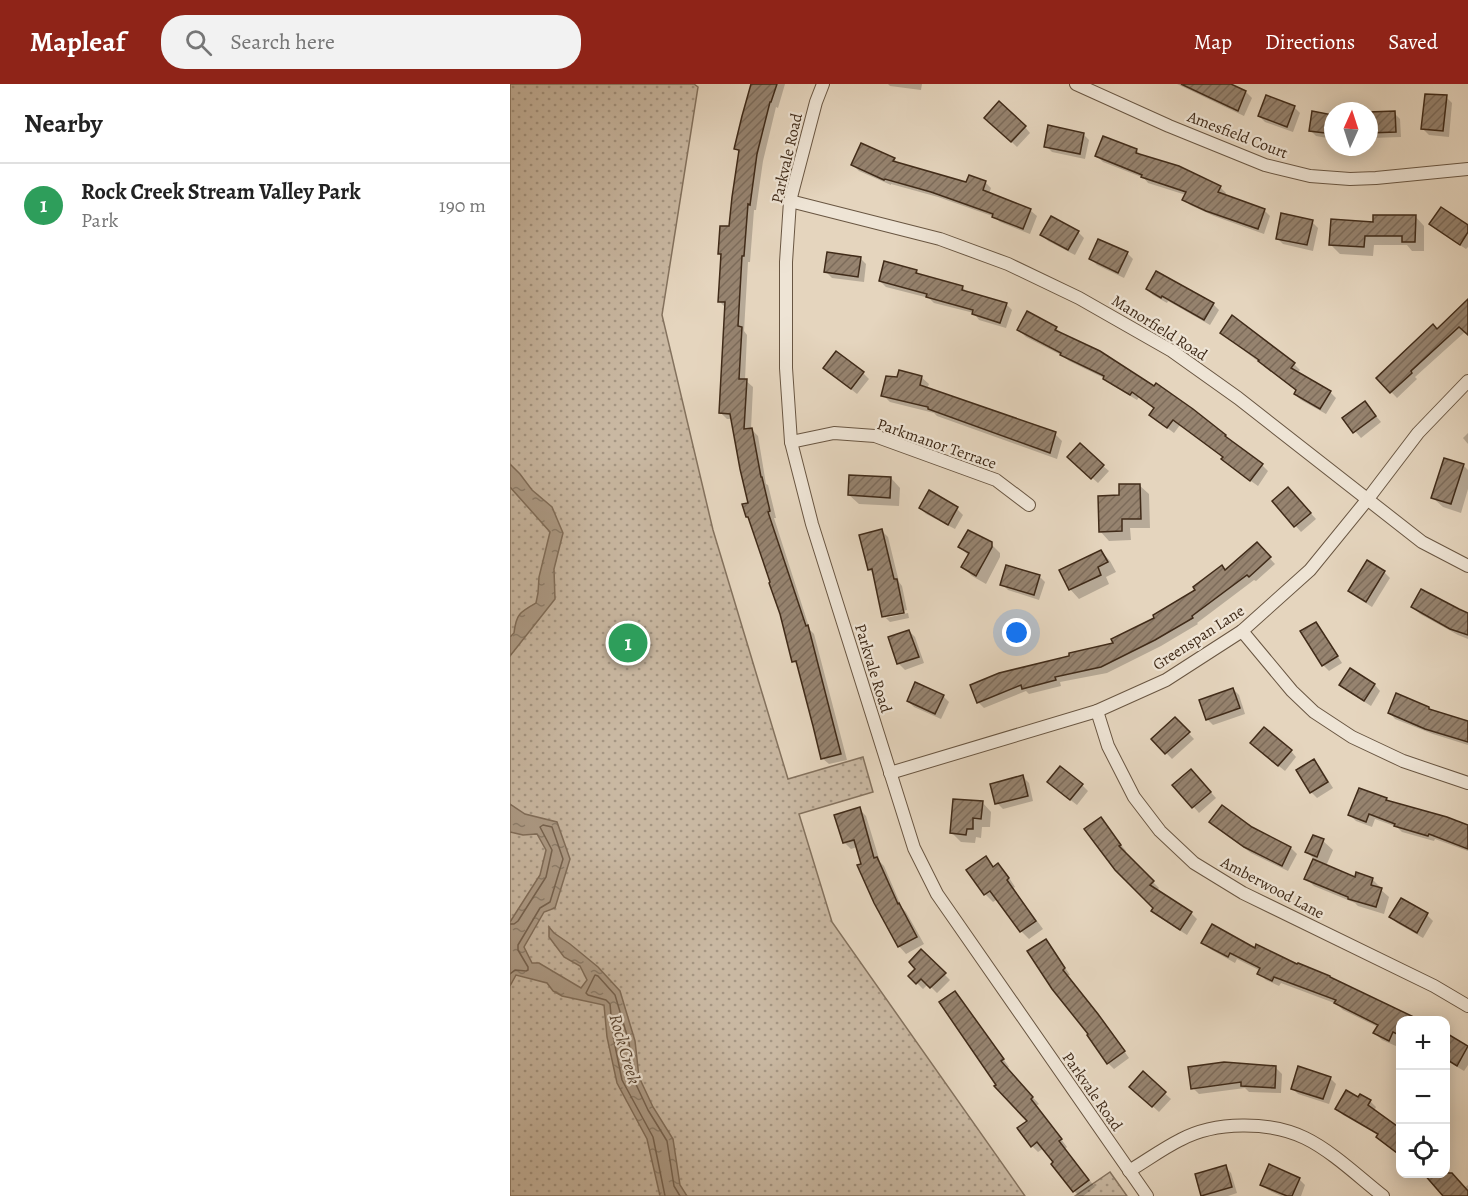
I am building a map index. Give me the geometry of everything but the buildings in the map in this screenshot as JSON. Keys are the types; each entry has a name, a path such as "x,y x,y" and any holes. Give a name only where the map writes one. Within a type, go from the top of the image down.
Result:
{"street":[{"name":"Parkvale Road","path":"823,84 816,102 790,201 786,262 786,368 791,442 812,524 914,848 936,894 1147,1196"},
{"name":"Amesfield Court","path":"1076,84 1169,126 1265,165 1310,176 1350,179 1468,169"},
{"name":"Manorfield Road","path":"790,201 940,239 1008,264 1080,298 1172,351 1238,398 1422,542 1468,566"},
{"name":"Greenspan Lane","path":"890,773 1097,711 1166,680 1242,631 1310,570 1418,433 1468,381"},
{"name":"Parkmanor Terrace","path":"791,442 834,434 875,436 996,480 1029,505"},
{"path":"1242,631 1292,692 1314,712 1352,737 1402,761 1468,783"},
{"name":"Amberwood Lane","path":"1097,711 1108,746 1134,797 1160,831 1194,863 1243,893 1434,986 1468,1005"},
{"path":"1129,1172 1181,1139 1199,1132 1224,1126 1257,1126 1280,1129 1305,1138 1329,1153 1383,1196"}],"shaded area":[{"path":"510,84 694,84 698,87 662,315 713,530 788,779 863,757 873,792 799,814 832,922 1025,1196 510,1196"},
{"path":"1110,1172 1127,1196 1075,1196"}],"water":[{"path":"510,464 532,490 552,507 563,533 554,569 555,599 510,656 510,637 514,633 516,622 523,611 536,603 539,577 550,532 510,487"},
{"name":"Rock Creek","path":"510,804 525,814 557,822 570,859 555,908 544,912 524,947 532,963 539,963 581,988 587,980 580,966 564,957 549,937 549,927 598,967 620,991 635,1041 639,1077 653,1107 673,1139 680,1185 687,1196 660,1196 647,1139 617,1083 607,1037 604,1005 562,996 553,991 547,983 516,975 510,986 510,922 540,875 546,850 537,834 523,835 510,832"}],"place":[{"name":"Rock Creek Stream Valley Park","path":"628,643"}]}
